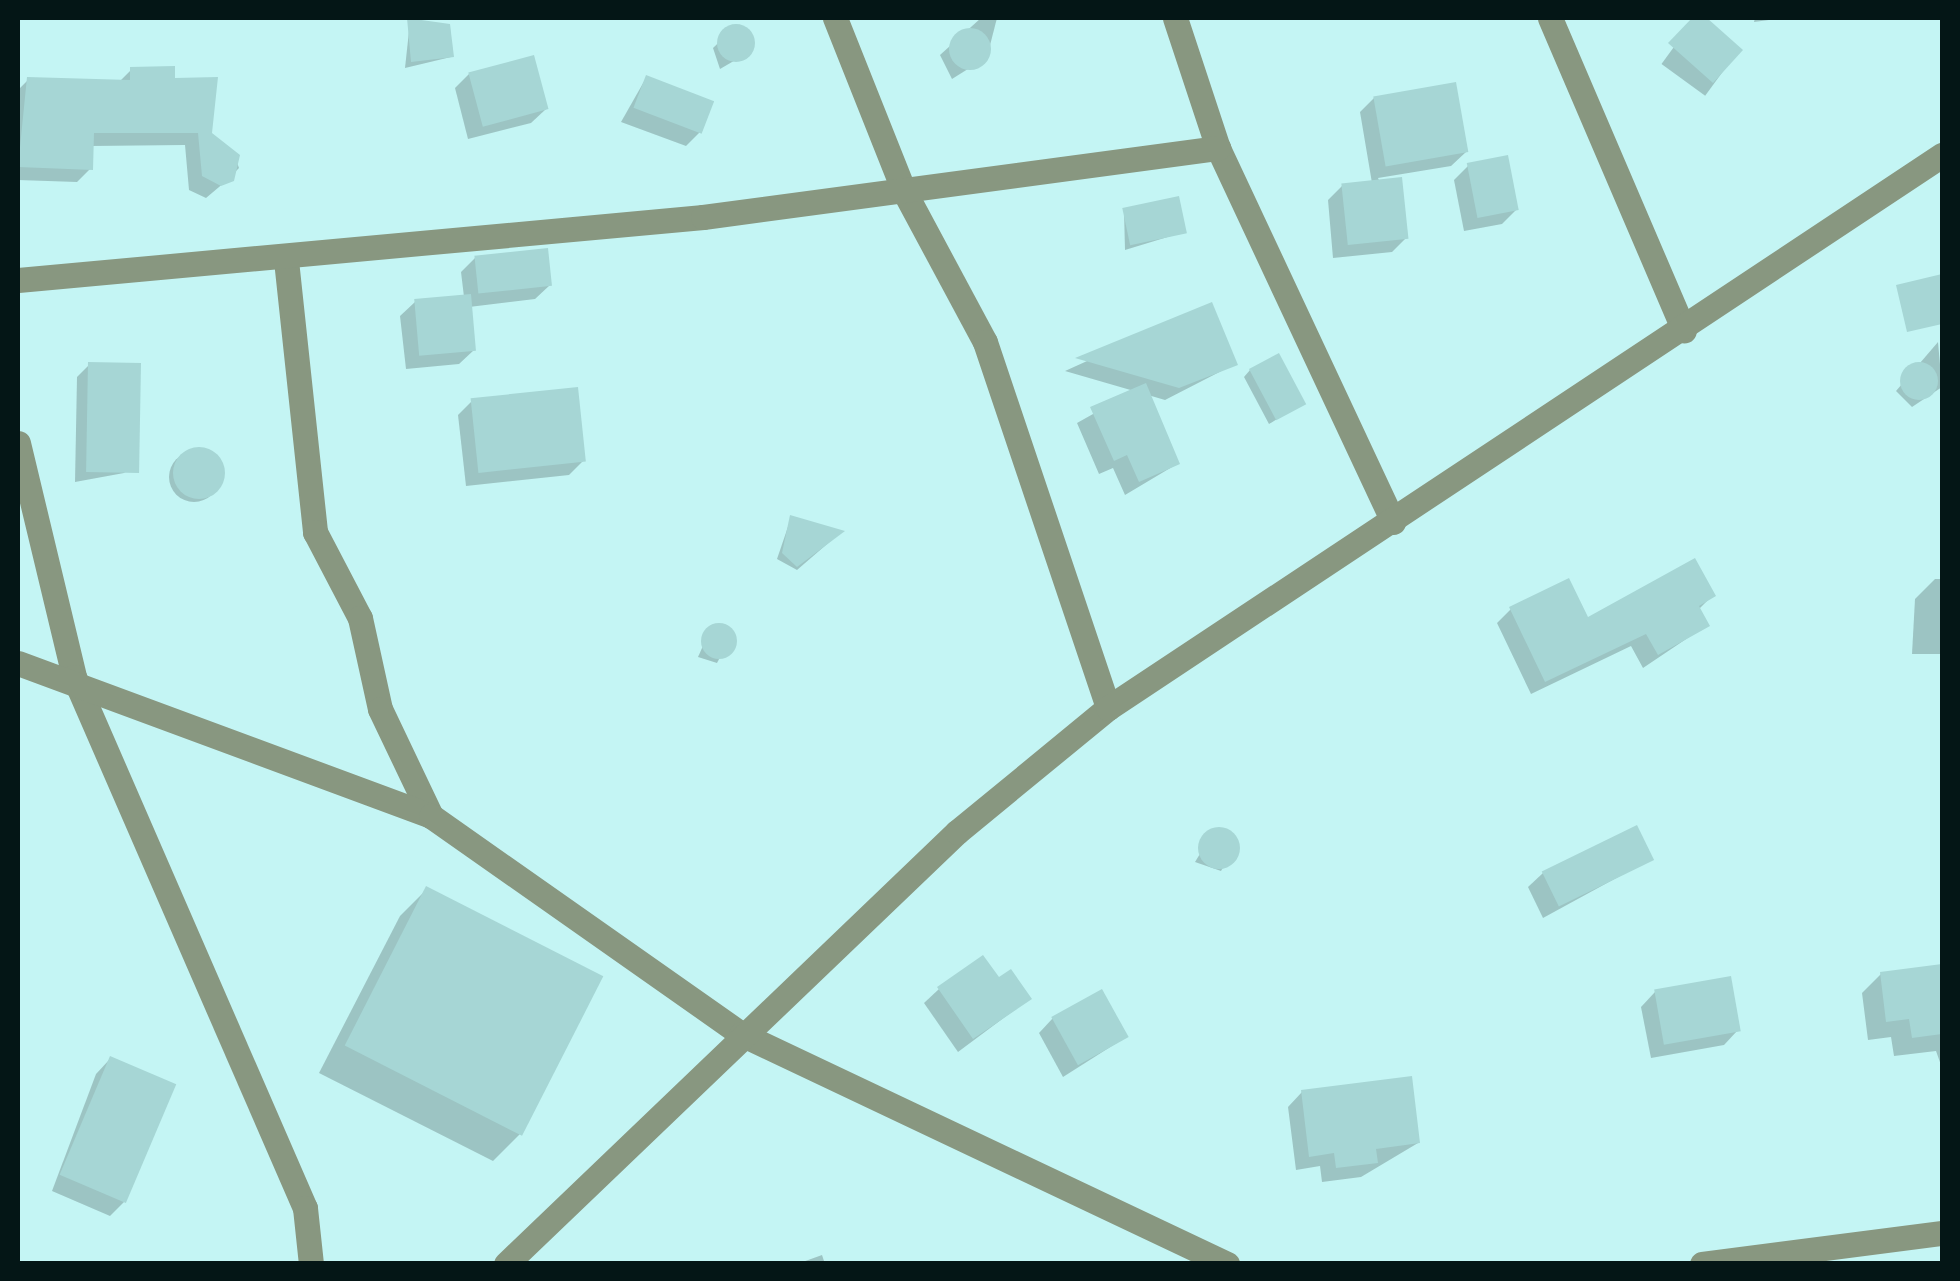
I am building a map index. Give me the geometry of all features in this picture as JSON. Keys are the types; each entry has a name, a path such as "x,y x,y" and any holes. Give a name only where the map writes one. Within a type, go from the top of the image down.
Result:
{"street":[{"path":"835,18 904,191 985,342 1108,708"},
{"path":"1175,18 1218,148 1394,522"},
{"path":"1550,18 1684,330"},
{"path":"18,280 286,260 904,191 1218,148"},
{"path":"506,1264 741,1034 957,832 1108,708 1684,330 1942,155"},
{"path":"286,260 315,532 360,618 380,709 431,816"},
{"path":"18,443 74,677 306,1208 311,1264"},
{"path":"18,663 74,677 431,816 741,1034 1008,1156 1210,1262"},
{"path":"1702,1264 1791,1259 1942,1233"}],"building":[{"path":"407,18 450,24 454,57 411,62"},
{"path":"1692,18 1707,18 1743,50 1713,83 1668,43"},
{"path":"736,24 750,29 755,43 750,57 736,62 722,57 717,43 722,29"},
{"path":"970,28 985,34 991,49 985,64 970,70 955,64 949,49 955,34"},
{"path":"534,55 548,109 483,127 468,73"},
{"path":"175,66 175,78 218,77 212,133 240,155 234,181 221,186 202,176 198,133 94,133 93,170 18,167 27,77 130,80 130,67"},
{"path":"646,75 714,101 702,134 633,108"},
{"path":"1456,82 1468,152 1386,167 1373,97"},
{"path":"1508,155 1519,210 1477,218 1467,163"},
{"path":"1402,177 1408,239 1348,245 1341,183"},
{"path":"1179,196 1187,233 1130,245 1122,208"},
{"path":"548,248 552,286 478,294 474,256"},
{"path":"1942,274 1942,324 1907,332 1896,285"},
{"path":"471,294 476,351 419,356 414,299"},
{"path":"1212,302 1238,365 1179,388 1075,358"},
{"path":"1279,353 1306,404 1276,420 1249,369"},
{"path":"88,362 141,363 139,473 86,472"},
{"path":"1919,362 1932,368 1938,381 1932,394 1919,400 1906,394 1900,381 1906,368"},
{"path":"1146,383 1180,464 1139,482 1127,455 1114,461 1090,407"},
{"path":"578,387 586,462 478,473 471,398"},
{"path":"199,447 217,455 225,473 217,491 199,499 181,491 173,473 181,455"},
{"path":"790,515 845,531 797,567 782,553"},
{"path":"1695,558 1716,596 1699,606 1710,626 1658,655 1646,634 1545,682 1509,607 1569,578 1588,617"},
{"path":"719,623 732,628 737,641 732,654 719,659 706,654 701,641 706,628"},
{"path":"1637,825 1654,860 1559,907 1542,871"},
{"path":"1219,827 1234,833 1240,848 1234,863 1219,869 1204,863 1198,848 1204,833"},
{"path":"426,886 603,976 522,1136 345,1045"},
{"path":"983,955 999,977 1011,969 1032,999 973,1039 937,987"},
{"path":"1942,964 1942,1034 1912,1038 1909,1019 1886,1022 1880,972"},
{"path":"1731,976 1741,1031 1664,1045 1654,990"},
{"path":"1102,989 1129,1037 1078,1065 1051,1017"},
{"path":"110,1056 176,1084 126,1203 60,1175"},
{"path":"1412,1076 1420,1143 1376,1149 1378,1163 1336,1168 1334,1153 1309,1157 1301,1090"}]}
